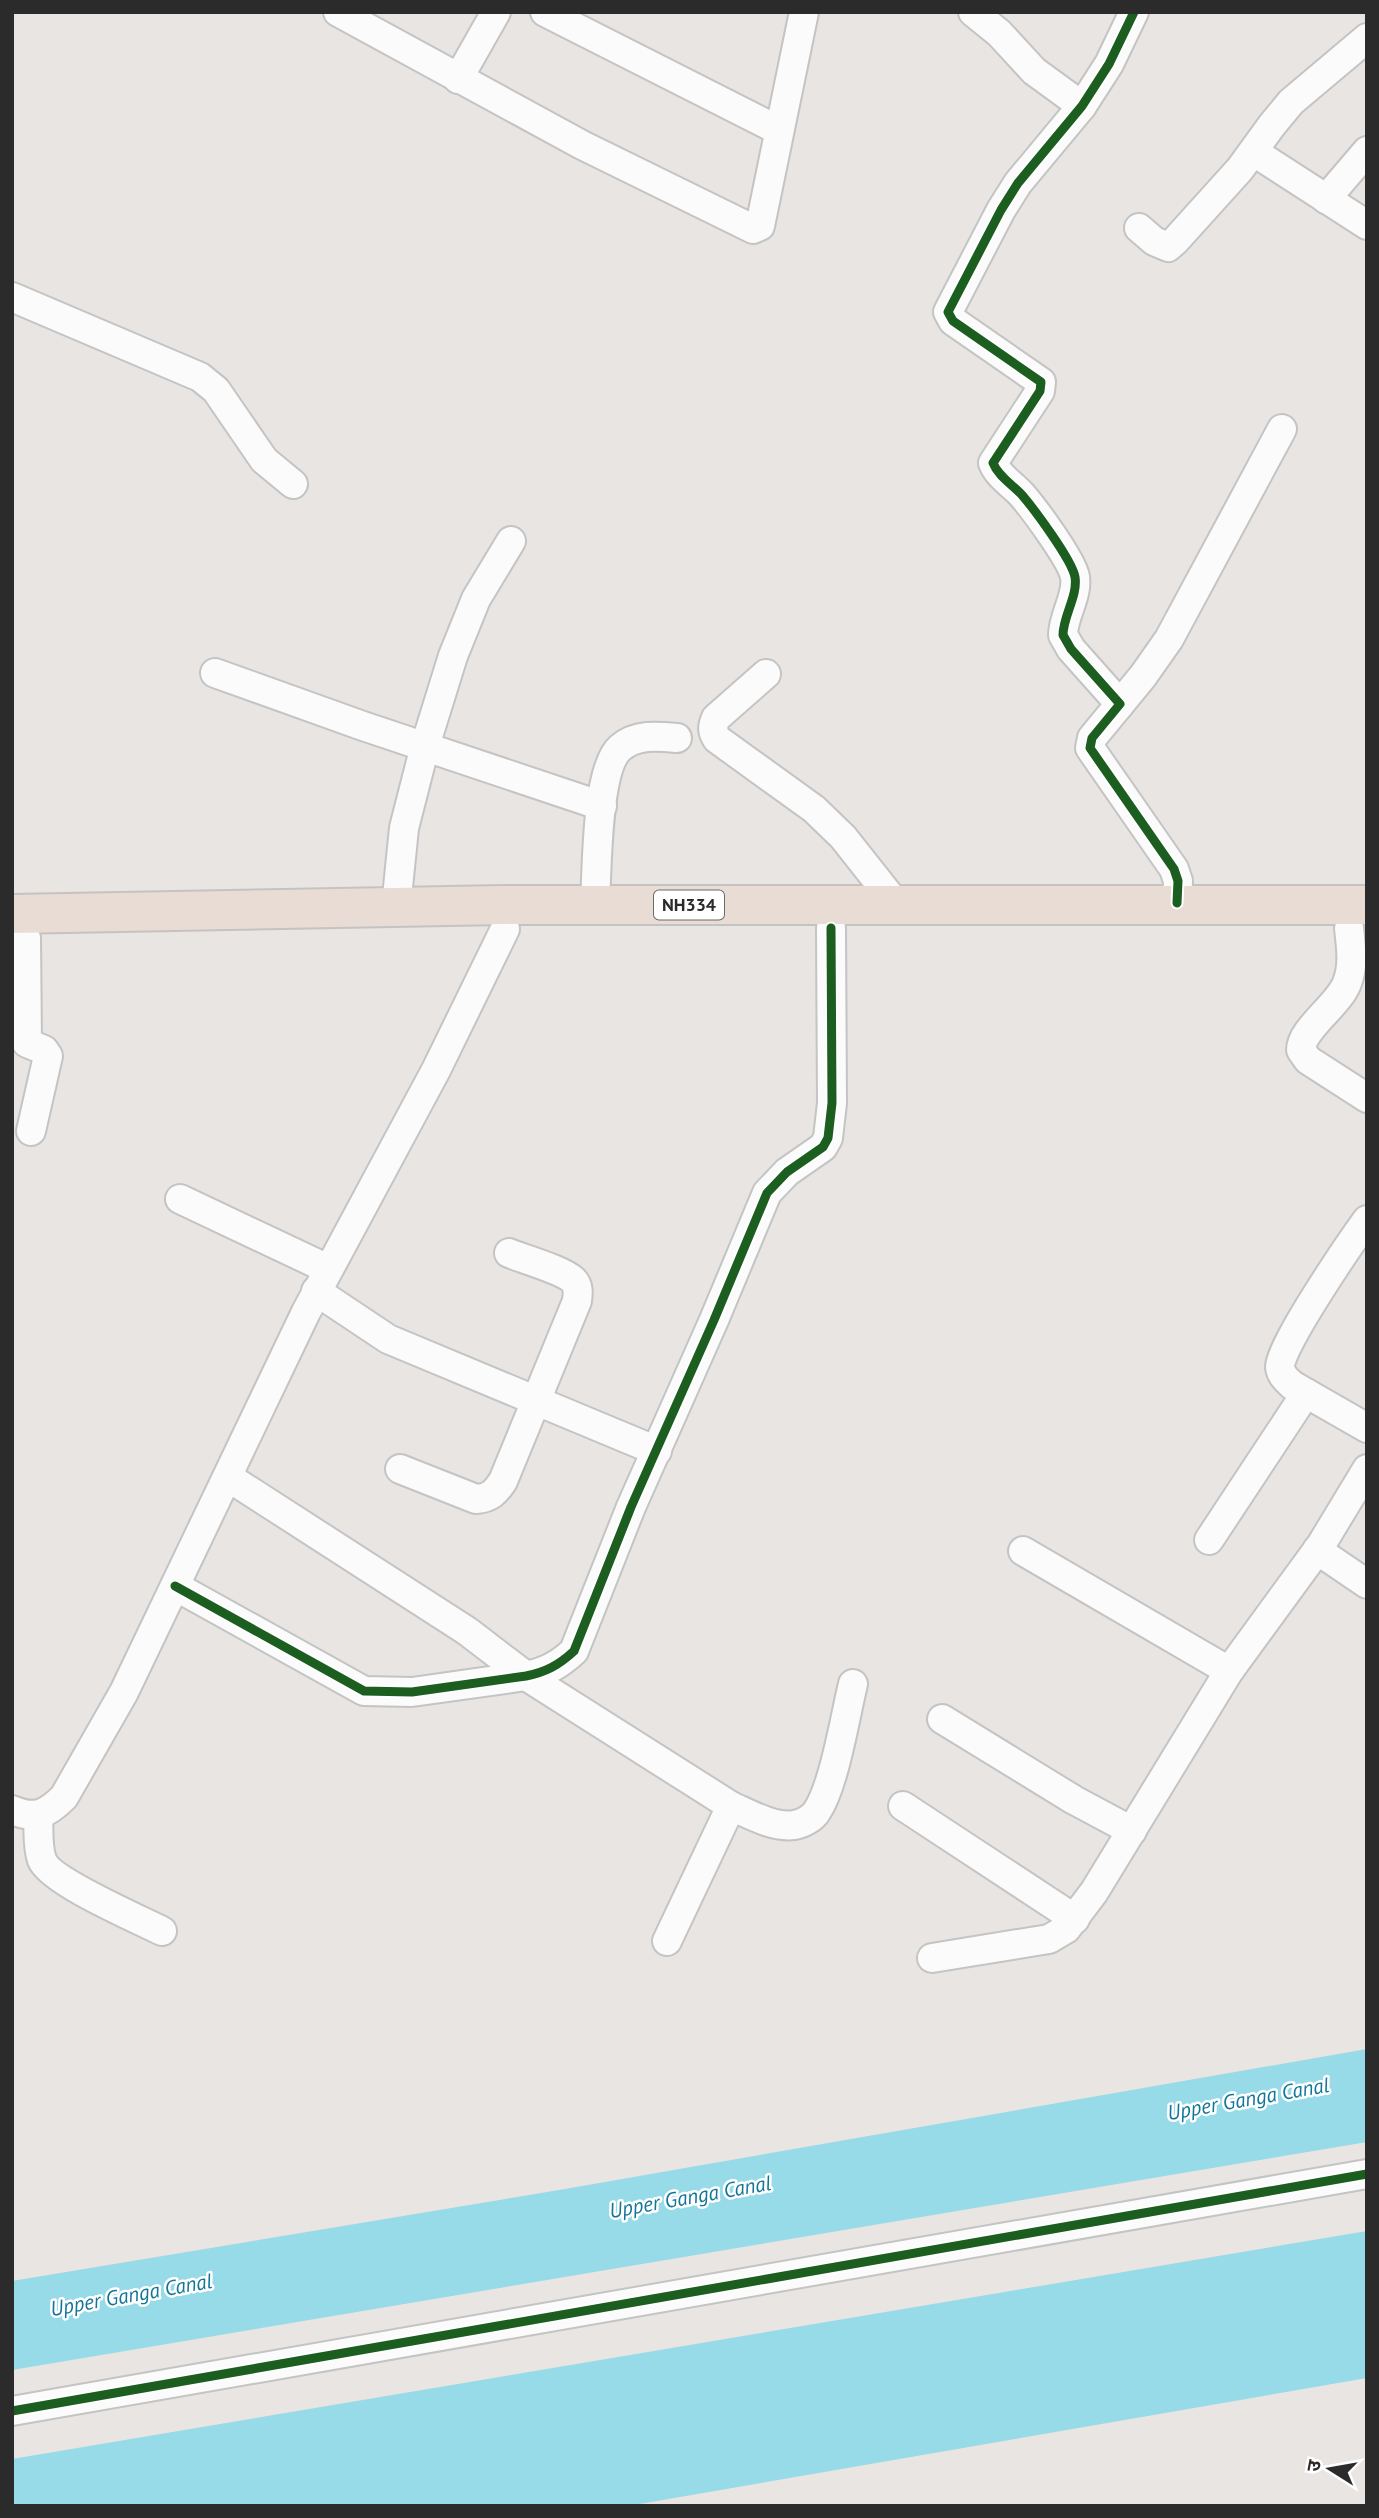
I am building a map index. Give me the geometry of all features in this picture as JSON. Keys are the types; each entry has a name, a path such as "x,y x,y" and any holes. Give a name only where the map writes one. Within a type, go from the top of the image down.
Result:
{"highway":[{"name":"NH334","path":"17,930 396,907 595,905 1177,904 1361,920"},
{"name":"NH334","path":"17,930 831,928 1361,920"}],"street":[{"path":"338,12 594,151 753,229 760,226 804,12"},
{"path":"458,79 496,12"},
{"path":"545,12 778,130"},
{"path":"973,12 1006,22 1034,71 1082,106"},
{"path":"1120,704 1071,649 1063,635 1075,585 1074,572 1040,517 993,463 1040,391 1041,382 953,321 948,312 1001,210 1018,183 1082,106 1109,64 1135,12"},
{"path":"1139,228 1154,241 1168,247 1175,242 1254,152 1291,102 1367,38"},
{"path":"1326,200 1367,151"},
{"path":"1254,152 1367,225"},
{"path":"12,297 200,377 216,390 264,460 293,484"},
{"path":"1177,904 1179,894 1174,869 1090,748 1092,738 1143,676 1169,639 1282,429"},
{"path":"396,907 404,828 425,746 466,622 476,599 511,541"},
{"path":"215,673 602,806"},
{"path":"766,674 716,718 712,725 713,732 718,739 814,809 843,837 895,904"},
{"path":"595,905 602,806 610,764 619,749 633,740 651,736 677,738"},
{"path":"1361,920 1347,985 1303,1041 1301,1050 1308,1060 1367,1098"},
{"path":"175,1586 363,1691 412,1692 526,1676 545,1672 574,1651 631,1507 714,1321 767,1193 787,1172 823,1147 828,1138 832,1103 831,928"},
{"path":"162,1931 51,1872 42,1861 25,1813 52,1809 64,1797 124,1692 322,1280 436,1070 505,929"},
{"path":"17,930 27,1043 44,1050 48,1056 31,1131"},
{"path":"180,1199 322,1280 388,1339 657,1451"},
{"path":"1362,1235 1295,1332 1282,1357 1280,1368 1283,1378 1367,1428"},
{"path":"400,1469 476,1499 487,1498 496,1492 503,1481 577,1301 578,1290 573,1280 565,1275 509,1253"},
{"path":"1209,1540 1306,1393"},
{"path":"932,1958 1049,1939 1066,1929 1075,1919 1229,1671 1317,1550 1367,1469"},
{"path":"228,1477 336,1549 467,1630 526,1676 731,1807 759,1818 794,1825 816,1813 829,1782 853,1685"},
{"path":"1317,1550 1367,1584"},
{"path":"1023,1551 1229,1671"},
{"path":"942,1719 1034,1776 1132,1831"},
{"path":"903,1806 1075,1919"},
{"path":"667,1941 731,1807"},
{"path":"12,2411 1367,2174"}],"water":[{"name":"Upper Ganga Canal","path":"1367,2049 1367,2142 12,2370 12,2281 565,2189"},
{"path":"1367,2231 1367,2378 628,2506 12,2506 12,2459"}],"cycle path":[{"path":"1134,12 1109,64 1082,106 1018,183 1001,210 948,312 953,321 1041,382 1040,391 993,463 998,472 1035,511 1072,569 1075,584 1063,635 1071,649 1120,704 1092,738 1090,748 1174,869 1178,881 1177,903"},
{"path":"175,1586 364,1691 412,1692 526,1676 552,1667 574,1651 631,1507 767,1193 787,1172 823,1147 828,1138 832,1103 831,928"},
{"path":"12,2411 1367,2174"}]}
